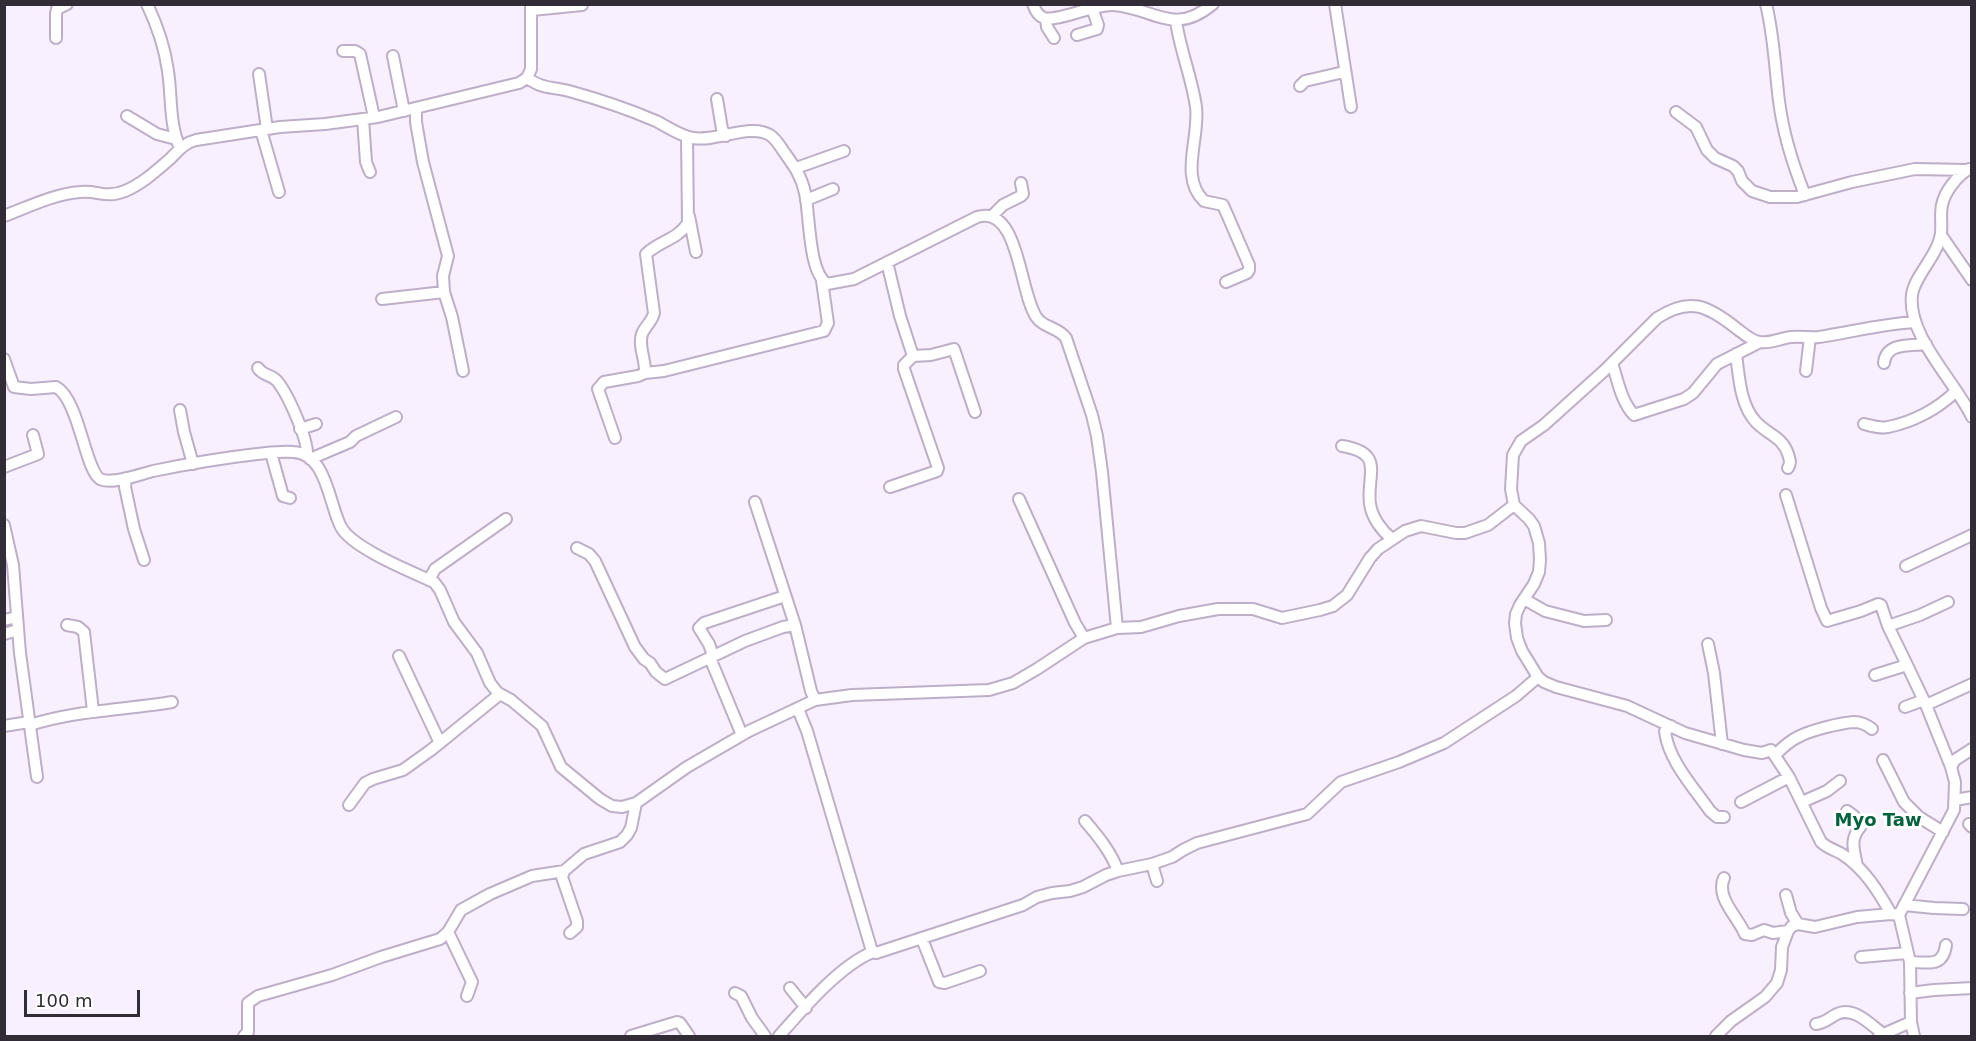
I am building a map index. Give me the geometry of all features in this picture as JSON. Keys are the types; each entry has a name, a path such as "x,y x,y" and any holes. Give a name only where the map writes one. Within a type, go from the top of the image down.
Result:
{"street":[{"path":"56,38 56,12 61,6 67,4"},
{"path":"147,4 159,34 168,70 173,129 178,144"},
{"path":"1033,4 1039,15 1046,19 1113,5 1176,21 1197,16 1213,4"},
{"path":"1335,4 1350,107"},
{"path":"1766,4 1774,42 1783,125 1805,195"},
{"path":"127,116 178,144 264,129 325,124 416,109 519,83 526,78 531,69 531,7 582,5"},
{"path":"1077,35 1096,29 1098,26 1092,8"},
{"path":"1046,19 1047,27 1054,39"},
{"path":"1176,21 1196,108 1191,171 1193,185 1204,201 1218,202 1223,205 1249,265 1247,273 1226,282"},
{"path":"343,51 355,51 360,54 369,118 366,162 370,172"},
{"path":"393,56 404,111"},
{"path":"1300,86 1305,81 1344,72"},
{"path":"259,74 264,129 279,192"},
{"path":"526,78 545,88 567,91 625,110 687,137 707,139 752,131 768,134 776,140 796,168 806,200 809,232 822,281 828,323 824,330 664,371 604,382 598,388 615,438"},
{"path":"717,99 726,136"},
{"path":"416,109 423,162 448,256 443,276 444,292 452,317 463,371"},
{"path":"1676,112 1696,127 1707,150 1722,163 1733,166 1752,191 1770,197 1785,198 1805,195 1852,182 1915,169 1970,169"},
{"path":"687,137 686,194 696,252"},
{"path":"4,216 55,197 78,192 88,191 105,196 127,190 144,181 178,144"},
{"path":"796,168 844,151"},
{"path":"1970,169 1961,175 1947,192 1942,205 1941,235 1933,256 1912,292 1912,309 1915,322 1926,344 1971,417"},
{"path":"993,215 1003,205 1023,194 1021,183"},
{"path":"806,200 833,189"},
{"path":"822,281 833,284 854,279 984,214 993,215 1003,223 1037,319 1058,329 1066,338 1092,415 1102,472 1117,628"},
{"path":"645,373 641,337 654,313 646,254 683,230 688,223 689,216"},
{"path":"1941,235 1971,280"},
{"path":"887,262 900,316 913,356"},
{"path":"382,299 444,292"},
{"path":"1760,342 1746,336 1709,311 1685,305 1667,311 1544,425 1521,441 1513,455 1511,489 1514,505 1534,526 1539,543 1539,572 1516,614 1517,638 1538,677 1556,687 1627,706 1685,733 1722,744 1753,752 1771,750 1789,777 1821,842 1857,866 1898,912 1908,958 1911,1022 1914,1036"},
{"path":"1612,363 1622,394 1634,415 1684,399 1694,393 1717,364 1760,342 1915,322"},
{"path":"1806,371 1810,337"},
{"path":"1884,363 1889,351 1899,346 1926,344"},
{"path":"890,487 937,471 938,468 904,369 904,365 913,356 954,350 975,412"},
{"path":"1736,354 1747,410 1754,421 1783,442 1790,460 1788,468"},
{"path":"4,358 12,375 9,389 56,387 65,394 82,435 92,470 103,480 126,478 228,458 271,453 293,452 309,457 350,442 356,436 396,417"},
{"path":"258,368 277,381 306,442 309,457 326,484 341,527 348,536 379,555 434,582 454,622 471,643 490,683 500,694 512,700 542,726 561,767 612,806 624,807 636,803 687,767 742,735 815,700 852,695 989,690 1013,682 1038,669 1084,638 1117,628 1141,627 1179,616 1218,609 1253,609 1282,618 1333,606 1347,595 1370,558 1405,531 1421,526 1456,533 1477,530 1497,520 1514,505"},
{"path":"1864,424 1887,428 1925,414 1943,404 1956,391"},
{"path":"180,410 193,464"},
{"path":"300,429 316,424"},
{"path":"4,467 38,454 33,435"},
{"path":"1342,446 1353,448 1367,457 1372,466 1370,505 1383,532 1392,539"},
{"path":"271,453 282,492 284,496 290,498"},
{"path":"126,478 125,487 134,529 144,560"},
{"path":"1786,495 1827,621 1878,604 1881,605 1888,626 1925,703 1951,767 1955,782 1954,810 1898,912"},
{"path":"1019,499 1084,638"},
{"path":"755,502 795,625 815,700"},
{"path":"429,580 435,569 506,519"},
{"path":"4,525 13,565 18,630 37,777"},
{"path":"1906,566 1971,535"},
{"path":"577,548 592,558 630,640 639,653 665,679 758,636 795,625"},
{"path":"742,735 709,644 699,628 704,623 786,596"},
{"path":"1524,599 1545,611 1584,621 1606,620"},
{"path":"1888,626 1948,602"},
{"path":"4,620 17,617"},
{"path":"67,625 78,627 84,632 93,711"},
{"path":"4,634 18,630"},
{"path":"1708,644 1714,673 1722,744"},
{"path":"399,656 440,743"},
{"path":"1875,675 1907,665"},
{"path":"779,1036 860,957 1023,905 1037,897 1083,887 1118,871 1152,864 1172,857 1197,843 1307,814 1341,782 1399,762 1444,743 1516,696 1538,677"},
{"path":"1905,707 1925,703 1971,684"},
{"path":"350,805 365,783 403,770 500,694"},
{"path":"4,726 30,724 93,711 172,702"},
{"path":"798,709 807,731 873,952"},
{"path":"1775,755 1798,736 1814,731 1855,722 1868,725 1872,729"},
{"path":"1671,726 1665,731 1666,741 1677,762 1710,811 1717,817 1724,817"},
{"path":"1951,767 1955,760 1971,748"},
{"path":"1883,760 1904,802 1919,817 1943,831"},
{"path":"1742,802 1789,777"},
{"path":"1802,802 1840,781"},
{"path":"1955,800 1971,797"},
{"path":"570,933 577,927 577,921 562,877 564,871 584,854 620,842 627,836 636,803"},
{"path":"1847,811 1861,826 1852,839 1857,866"},
{"path":"1085,821 1107,849 1118,871"},
{"path":"1152,864 1157,881"},
{"path":"244,1036 248,1032 248,1003 258,996 332,975 440,939 448,932 461,910 490,894 532,876 564,871"},
{"path":"1724,878 1722,895 1739,920 1745,934 1764,930 1773,933 1788,931 1798,924 1815,927 1857,917 1898,912 1964,909"},
{"path":"1786,895 1791,912 1798,924"},
{"path":"1716,1036 1731,1021 1765,997 1777,982 1781,970 1781,951 1788,931"},
{"path":"448,932 472,982 467,996"},
{"path":"922,939 939,982 945,983 980,971"},
{"path":"1861,957 1908,958 1935,962 1941,960 1945,955 1946,945"},
{"path":"790,988 806,1008"},
{"path":"1910,993 1971,988"},
{"path":"735,993 741,996 752,1018 765,1036"},
{"path":"1816,1024 1823,1023 1837,1014 1851,1013 1860,1015 1881,1035 1911,1022"},
{"path":"631,1036 677,1022 688,1036"}],"district":[{"name":"Myo Taw","path":"1878,821"}]}
